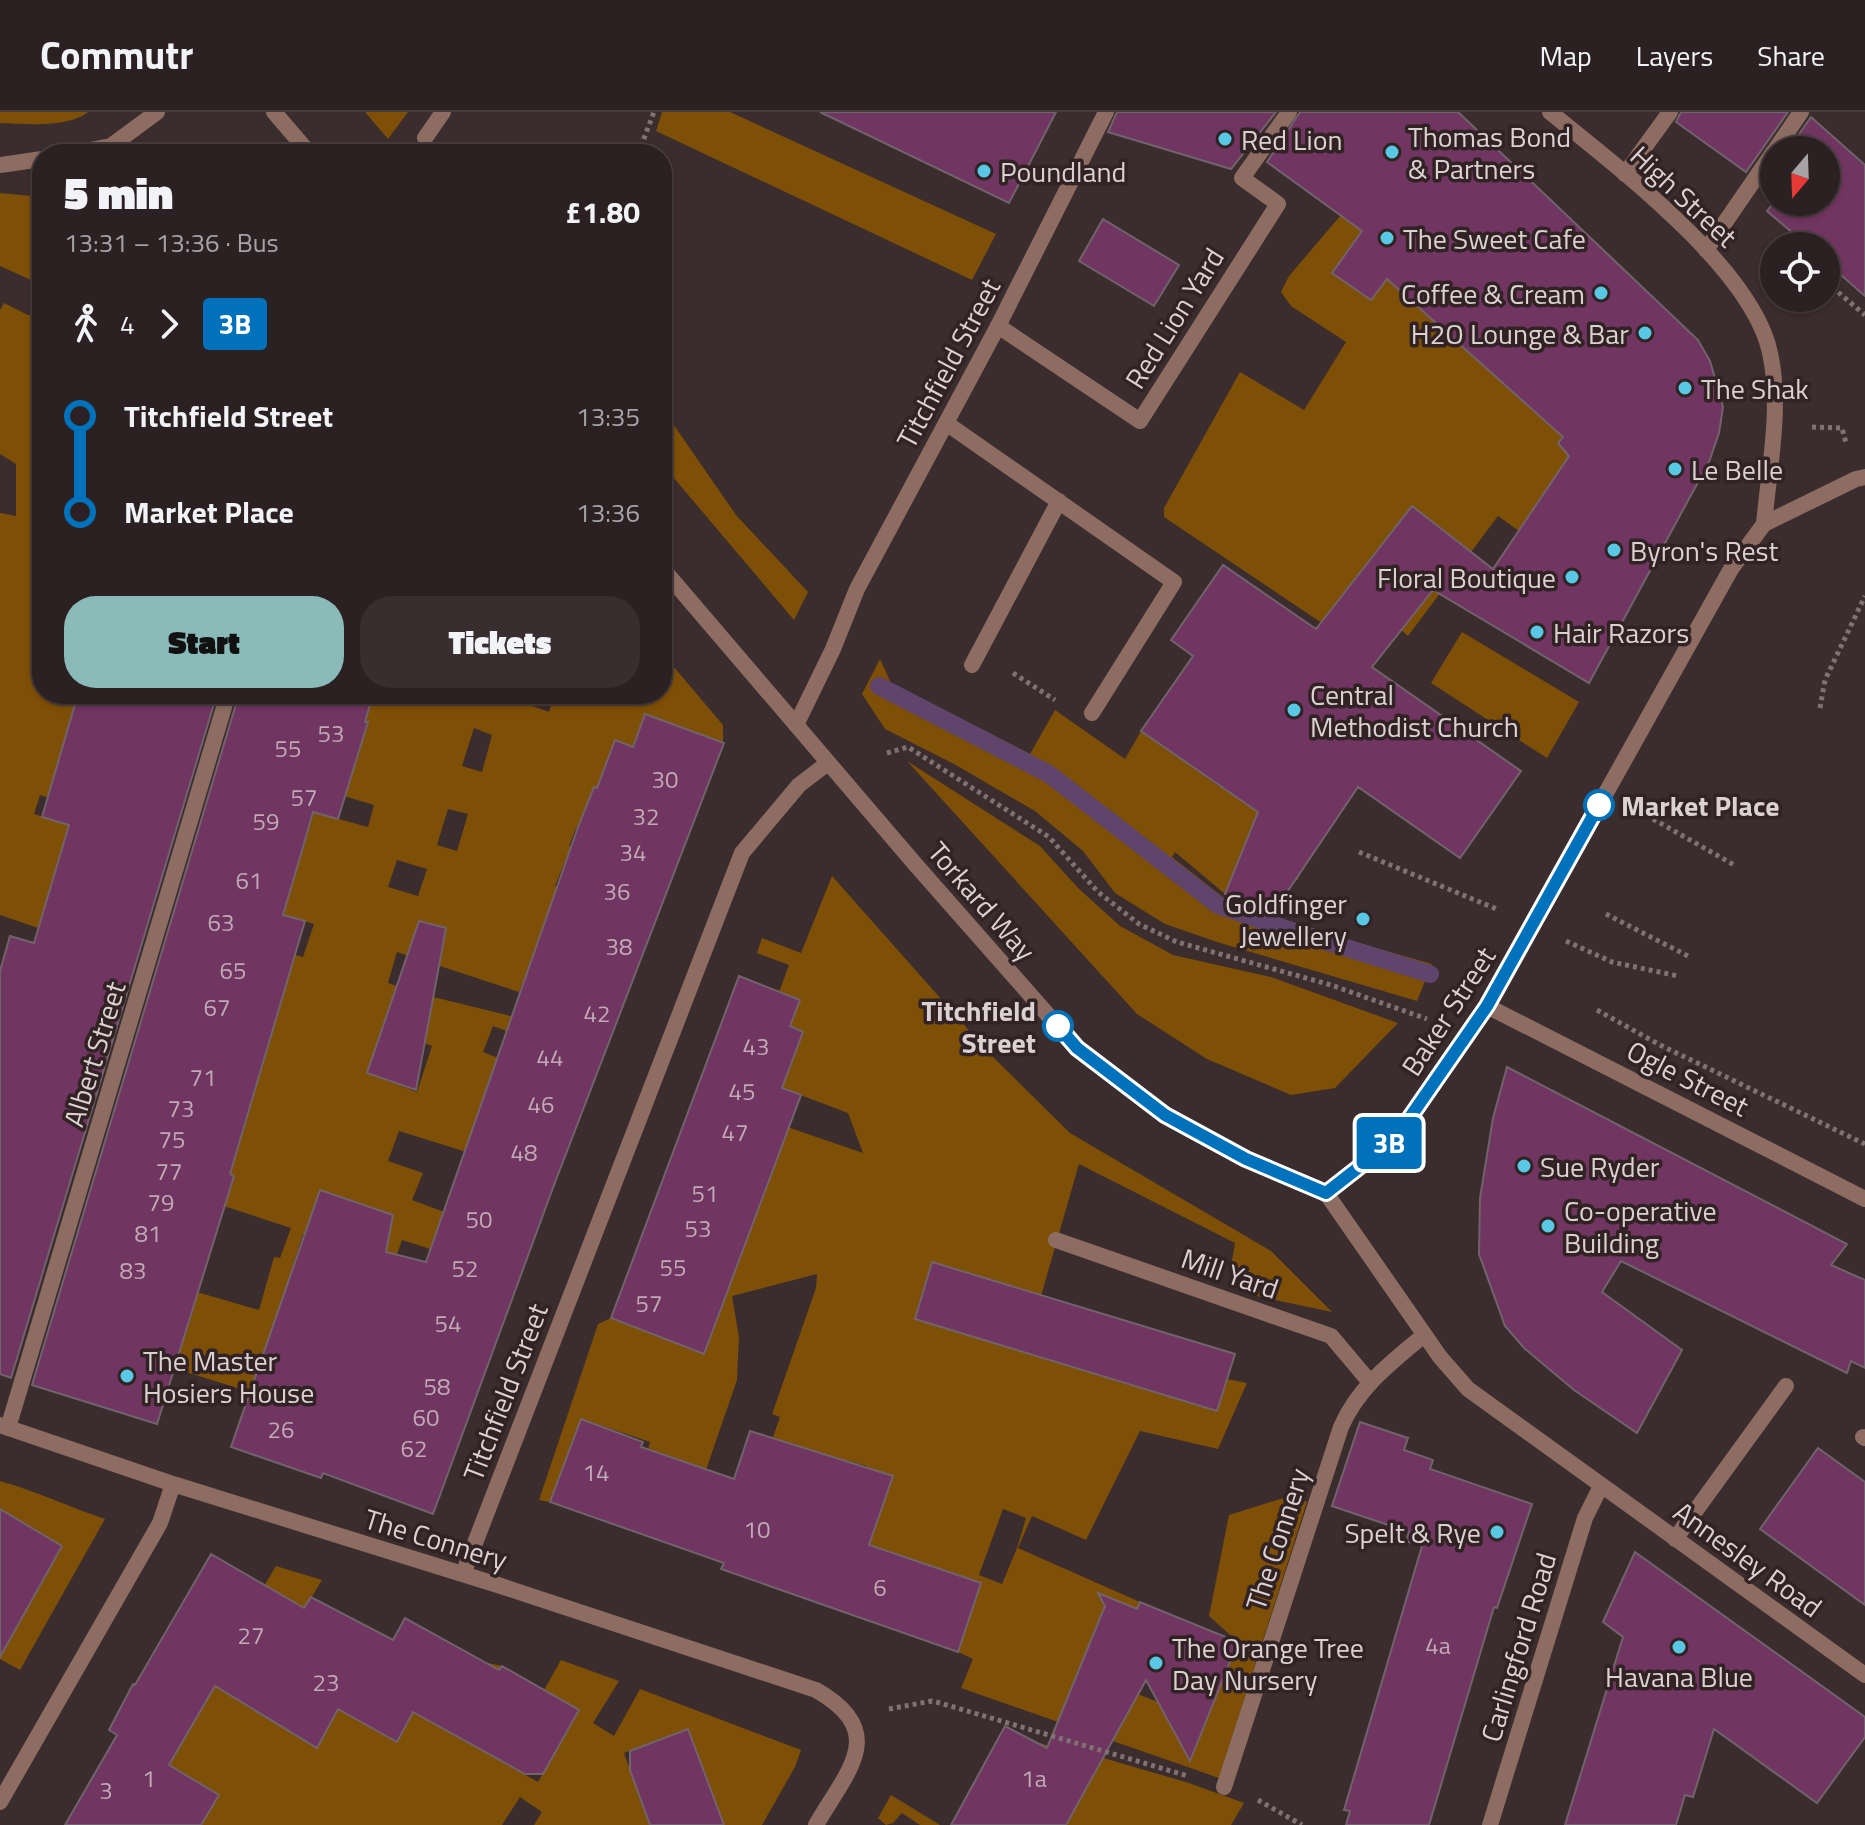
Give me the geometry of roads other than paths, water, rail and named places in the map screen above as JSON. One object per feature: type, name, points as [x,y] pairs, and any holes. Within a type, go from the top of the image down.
[{"type":"street","points":[[114,144],[157,112]]},
{"type":"street","points":[[274,112],[301,144]]},
{"type":"street","points":[[425,138],[443,112]]},
{"type":"street","name":"Titchfield Street","points":[[796,725],[833,649],[857,589],[998,326],[1106,112]]},
{"type":"street","name":"Red Lion Yard","points":[[998,326],[1140,421],[1278,204],[1242,178],[1289,112]]},
{"type":"street","name":"High Street","points":[[1550,112],[1625,174],[1706,250],[1726,271],[1761,325],[1770,352],[1774,403],[1764,524]]},
{"type":"street","points":[[1625,174],[1670,112]]},
{"type":"street","points":[[1784,136],[1801,112]]},
{"type":"street","points":[[0,165],[32,160]]},
{"type":"street","points":[[1706,250],[1760,171]]},
{"type":"street","points":[[946,423],[1174,582],[1092,713]]},
{"type":"street","points":[[1764,524],[1865,477]]},
{"type":"street","points":[[976,658],[1059,501]]},
{"type":"street","name":"Baker Street","points":[[1326,1193],[1395,1139],[1487,1006],[1731,569],[1764,524]]},
{"type":"street","name":"Torkard Way","points":[[672,580],[1077,1048],[1165,1115],[1246,1159],[1326,1193]]},
{"type":"street","name":"Albert Street","points":[[4,1426],[225,704]]},
{"type":"street","name":"Titchfield Street","points":[[463,1574],[742,853],[799,785],[828,763]]},
{"type":"street","name":"Ogle Street","points":[[1487,1006],[1865,1199]]},
{"type":"street","points":[[1326,1193],[1424,1335],[1468,1389],[1601,1486]]},
{"type":"street","name":"Mill Yard","points":[[1056,1240],[1331,1336],[1369,1381]]},
{"type":"street","name":"The Connery","points":[[1224,1787],[1341,1427],[1351,1405],[1369,1381],[1424,1335]]},
{"type":"street","points":[[1675,1539],[1786,1386]]},
{"type":"street","name":"The Connery","points":[[4,1426],[173,1484],[463,1574],[816,1690],[835,1701],[847,1717],[857,1734],[858,1752],[816,1825]]},
{"type":"street","points":[[0,1802],[160,1523],[173,1484]]},
{"type":"street","name":"Annesley Road","points":[[1601,1486],[1865,1675]]},
{"type":"street","name":"Carlingford Road","points":[[1490,1825],[1585,1518],[1601,1486]]},
{"type":"waterway","points":[[879,686],[1049,774],[1218,905],[1430,974]]},
{"type":"place","name":"Red Lion","points":[[1225,139]]},
{"type":"place","name":"Thomas Bond & Partners","points":[[1392,152]]},
{"type":"place","name":"Poundland","points":[[984,171]]},
{"type":"place","name":"The Sweet Cafe","points":[[1387,238]]},
{"type":"place","name":"Coffee & Cream","points":[[1601,293]]},
{"type":"place","name":"H2O Lounge & Bar","points":[[1645,333]]},
{"type":"place","name":"The Shak","points":[[1685,388]]},
{"type":"place","name":"Le Belle","points":[[1675,469]]},
{"type":"place","name":"Byron's Rest","points":[[1614,550]]},
{"type":"place","name":"Floral Boutique","points":[[1572,577]]},
{"type":"place","name":"Hair Razors","points":[[1537,632]]},
{"type":"place","name":"Central Methodist Church","points":[[1294,710]]},
{"type":"place","name":"Market Place","points":[[1599,805]]},
{"type":"place","name":"Goldfinger Jewellery","points":[[1363,919]]},
{"type":"place","name":"Titchfield Street","points":[[1058,1026]]},
{"type":"place","name":"Sue Ryder","points":[[1524,1166]]},
{"type":"place","name":"Co-operative Building","points":[[1548,1226]]},
{"type":"place","name":"The Master Hosiers House","points":[[127,1376]]},
{"type":"place","name":"Spelt & Rye","points":[[1497,1532]]},
{"type":"place","name":"Havana Blue","points":[[1679,1647]]},
{"type":"place","name":"The Orange Tree Day Nursery","points":[[1156,1663]]}]
